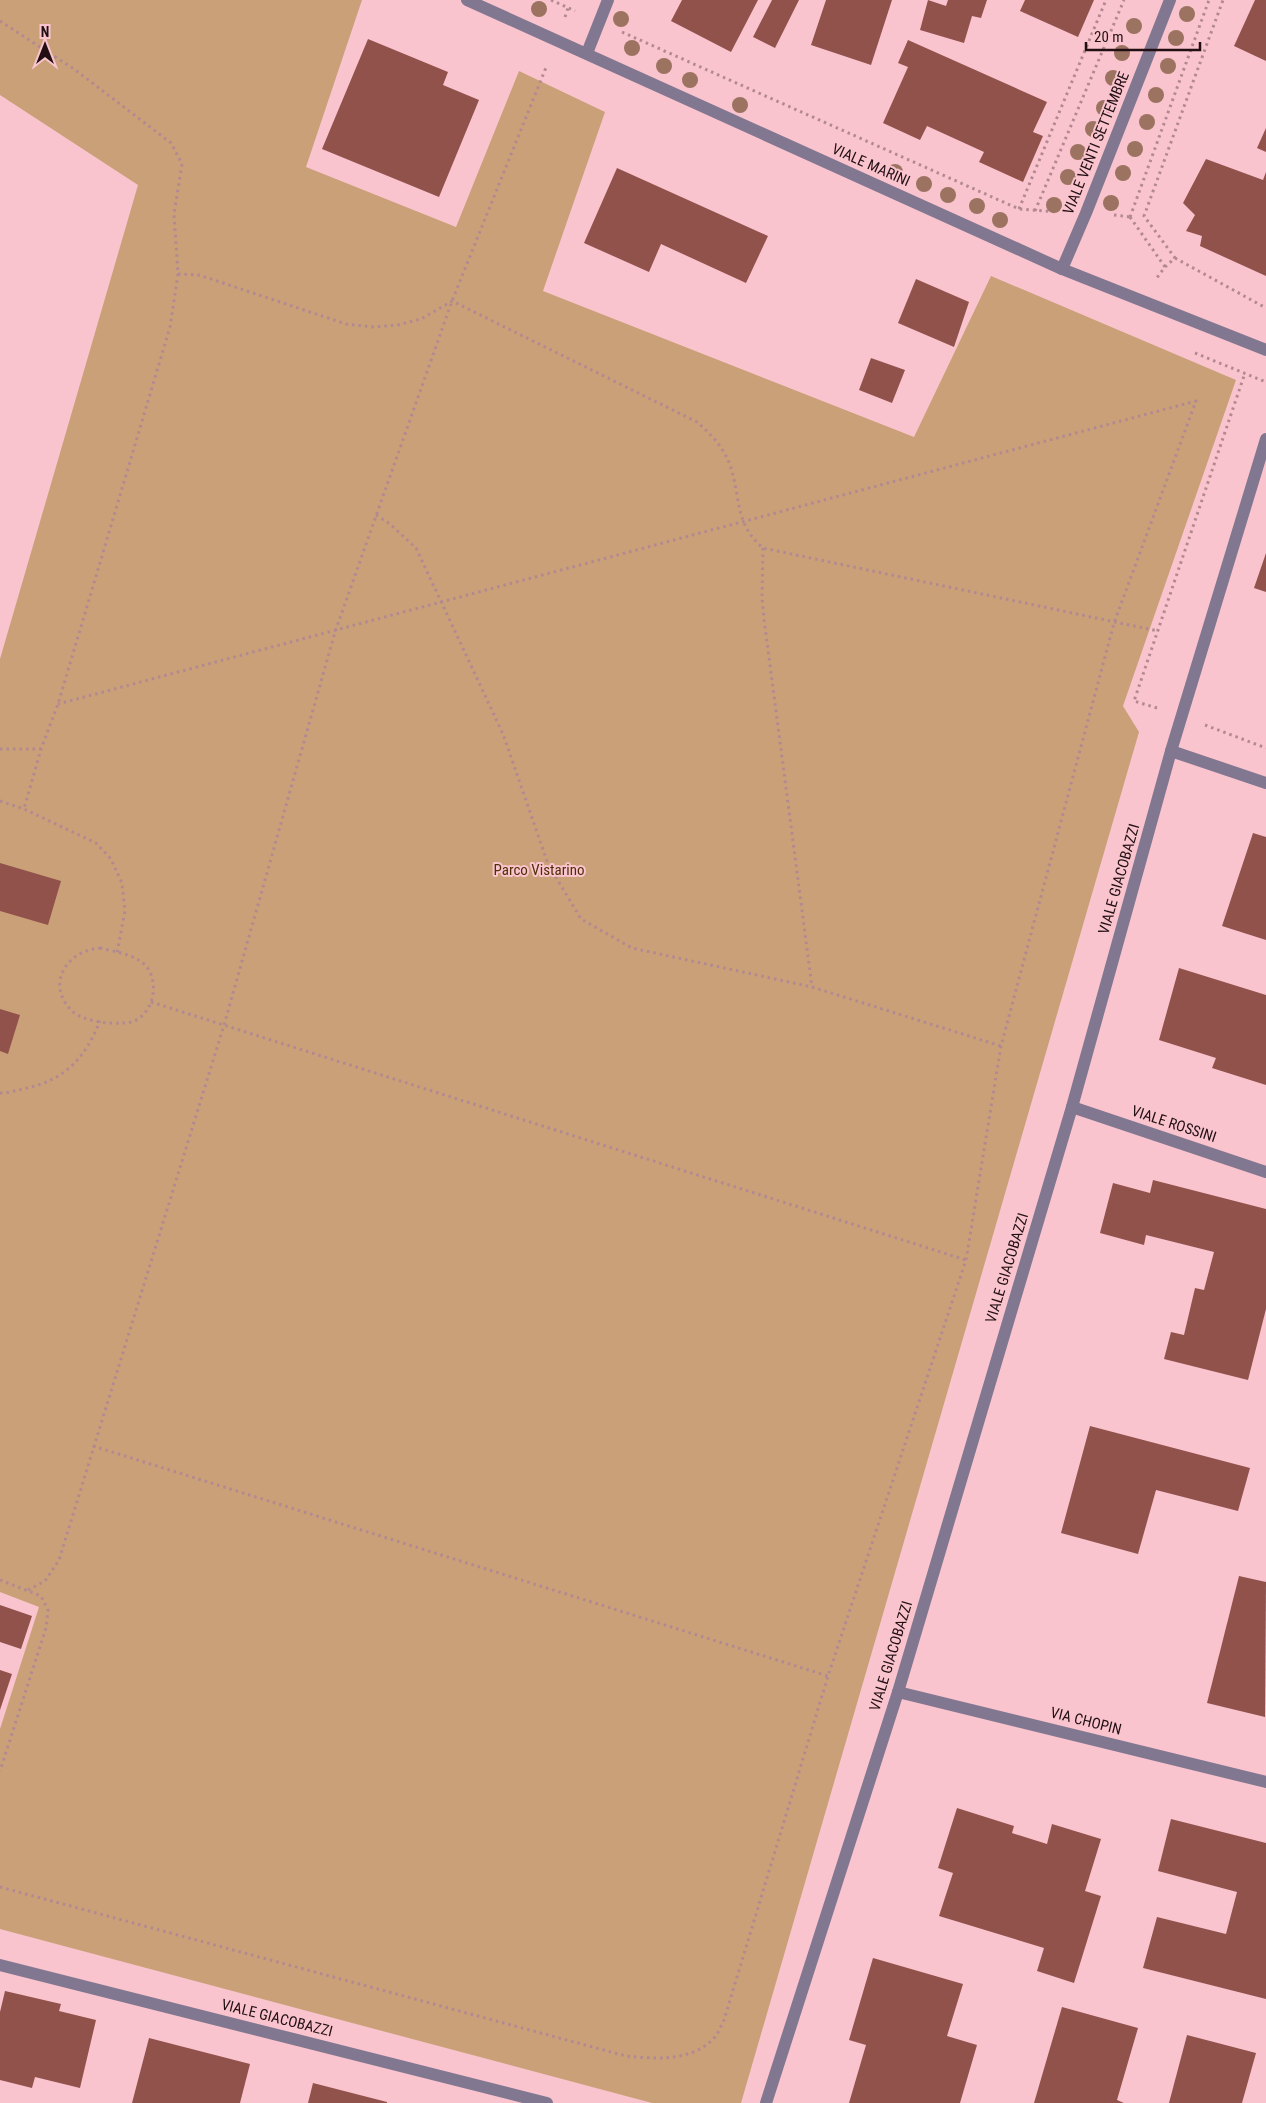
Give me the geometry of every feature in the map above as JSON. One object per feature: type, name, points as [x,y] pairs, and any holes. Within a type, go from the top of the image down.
[{"type":"street","name":"VIALE MARINI","points":[[467,0],[1062,269],[1266,350]]},
{"type":"street","points":[[587,53],[608,0]]},
{"type":"street","name":"VIALE VENTI SETTEMBRE","points":[[1062,269],[1086,214],[1170,0]]},
{"type":"street","name":"VIALE GIACOBAZZI","points":[[766,2103],[898,1692],[1072,1107],[1171,751],[1266,439]]},
{"type":"street","points":[[1171,751],[1266,783]]},
{"type":"street","name":"VIALE ROSSINI","points":[[1072,1107],[1266,1172]]},
{"type":"street","name":"VIA CHOPIN","points":[[898,1692],[1266,1782]]},
{"type":"street","name":"VIALE GIACOBAZZI","points":[[0,1965],[547,2103]]},
{"type":"path","points":[[551,0],[1020,209],[1086,214]]},
{"type":"path","points":[[1020,209],[1106,0]]},
{"type":"path","points":[[1035,211],[1124,0]]},
{"type":"path","points":[[1130,217],[1209,0]]},
{"type":"path","points":[[1223,0],[1144,216],[1175,258],[1266,308]]},
{"type":"path","points":[[28,1590],[44,1581],[58,1560],[224,1025],[335,632],[452,301],[568,8]]},
{"type":"path","points":[[0,21],[74,69],[171,143],[182,164],[174,214],[178,274],[170,327],[58,704],[41,749],[24,809]]},
{"type":"path","points":[[1166,267],[1175,258]]},
{"type":"path","points":[[178,274],[199,275],[346,324],[373,327],[421,319],[452,301]]},
{"type":"path","points":[[452,301],[697,422],[712,435],[724,453],[731,468],[742,522],[750,537],[763,548],[1158,631]]},
{"type":"path","points":[[0,1887],[626,2056],[656,2059],[677,2058],[715,2037],[724,2020],[828,1676],[966,1260],[1001,1046],[1114,623],[1196,400],[440,602],[335,632],[58,704]]},
{"type":"path","points":[[376,515],[390,524],[416,548],[503,734],[548,864],[582,919],[632,948],[812,987],[1001,1046]]},
{"type":"path","points":[[763,548],[762,598],[764,619],[812,987]]},
{"type":"path","points":[[0,749],[41,749]]},
{"type":"path","points":[[0,801],[24,809],[96,843],[111,859],[122,883],[125,911],[117,953]]},
{"type":"path","points":[[100,948],[133,957],[146,966],[152,977],[153,990],[151,1002],[144,1014],[131,1023],[113,1024],[82,1017],[71,1010],[64,1000],[60,988],[61,976],[67,964],[76,955],[88,949],[100,948]]},
{"type":"path","points":[[151,1002],[966,1260]]},
{"type":"path","points":[[0,1093],[38,1086],[65,1074],[84,1053],[93,1039],[100,1021]]},
{"type":"path","points":[[93,1446],[828,1676]]},
{"type":"path","points":[[0,1580],[41,1596],[48,1610],[46,1628],[0,1772]]},
{"type":"green space","name":"Parco Vistarino","points":[[0,0],[362,0],[306,167],[456,227],[519,71],[605,112],[543,291],[914,437],[991,276],[1236,380],[1123,706],[1139,732],[741,2103],[652,2103],[0,1929],[0,1729],[39,1607],[0,1592],[0,659],[138,185],[0,95]]},
{"type":"building","points":[[682,0],[758,0],[731,52],[671,21]]},
{"type":"building","points":[[772,0],[799,0],[775,48],[753,37]]},
{"type":"building","points":[[826,0],[892,0],[871,65],[811,45]]},
{"type":"building","points":[[928,0],[946,6],[948,0],[987,0],[981,18],[972,16],[964,43],[920,30]]},
{"type":"building","points":[[1025,0],[1094,0],[1078,37],[1020,11]]},
{"type":"building","points":[[1255,0],[1266,0],[1266,61],[1234,46]]},
{"type":"building","points":[[368,39],[448,72],[443,85],[479,100],[439,197],[322,149]]},
{"type":"building","points":[[908,40],[1047,102],[1033,132],[1043,136],[1023,182],[979,162],[984,152],[927,126],[920,140],[883,123],[908,67],[898,63]]},
{"type":"building","points":[[1266,128],[1266,152],[1257,148]]},
{"type":"building","points":[[1206,159],[1263,180],[1266,172],[1266,276],[1200,246],[1202,236],[1186,231],[1195,215],[1183,203]]},
{"type":"building","points":[[617,168],[768,236],[746,283],[661,244],[649,272],[584,243]]},
{"type":"building","points":[[916,279],[969,302],[954,347],[898,323]]},
{"type":"building","points":[[871,358],[905,370],[892,403],[859,390]]},
{"type":"building","points":[[1266,553],[1266,592],[1254,588]]},
{"type":"building","points":[[1253,833],[1266,837],[1266,940],[1222,926]]},
{"type":"building","points":[[0,863],[61,881],[48,925],[0,911]]},
{"type":"building","points":[[1179,968],[1266,995],[1266,1085],[1212,1068],[1216,1058],[1159,1040]]},
{"type":"building","points":[[0,1009],[20,1015],[8,1054],[0,1051]]},
{"type":"building","points":[[1153,1180],[1266,1209],[1266,1309],[1248,1380],[1164,1359],[1171,1332],[1184,1335],[1195,1288],[1204,1290],[1214,1252],[1146,1235],[1144,1245],[1100,1233],[1113,1183],[1150,1193]]},
{"type":"building","points":[[1090,1426],[1250,1468],[1238,1511],[1156,1490],[1138,1554],[1061,1533]]},
{"type":"building","points":[[1239,1576],[1266,1582],[1265,1717],[1207,1703]]},
{"type":"building","points":[[0,1605],[32,1616],[21,1649],[0,1642]]},
{"type":"building","points":[[0,1670],[12,1674],[0,1710]]},
{"type":"building","points":[[957,1808],[1014,1826],[1012,1833],[1047,1844],[1052,1824],[1101,1839],[1085,1891],[1101,1896],[1074,1983],[1037,1971],[1044,1948],[939,1916],[953,1873],[938,1868]]},
{"type":"building","points":[[1171,1819],[1266,1843],[1266,1999],[1143,1968],[1157,1917],[1226,1934],[1237,1892],[1158,1871]]},
{"type":"building","points":[[873,1958],[963,1984],[947,2036],[977,2045],[960,2103],[849,2103],[866,2045],[849,2040]]},
{"type":"building","points":[[5,1991],[61,2004],[59,2011],[96,2020],[80,2088],[35,2077],[32,2088],[0,2080],[0,2012]]},
{"type":"building","points":[[1062,2007],[1138,2028],[1117,2100],[1124,2103],[1034,2103]]},
{"type":"building","points":[[1187,2035],[1256,2053],[1242,2103],[1169,2103]]},
{"type":"building","points":[[149,2038],[250,2064],[240,2103],[132,2103]]},
{"type":"building","points":[[313,2083],[387,2102],[387,2103],[308,2103]]}]
